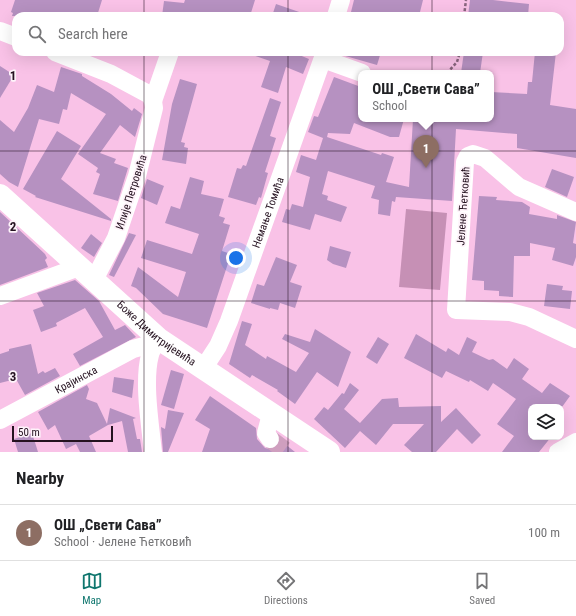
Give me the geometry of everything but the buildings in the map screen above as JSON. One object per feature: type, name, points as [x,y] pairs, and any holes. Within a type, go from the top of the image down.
[{"type":"main road","name":"Боже Димитријевића","points":[[0,196],[87,273],[156,343],[203,370],[271,414],[322,450]]},
{"type":"street","points":[[337,12],[341,0]]},
{"type":"street","points":[[0,31],[12,36]]},
{"type":"street","points":[[65,56],[111,74],[150,95],[153,101]]},
{"type":"street","name":"Илије Петровића","points":[[87,273],[116,238],[137,176],[151,123],[154,108],[153,101],[169,56]]},
{"type":"street","name":"Немање Томића","points":[[203,370],[218,346],[229,322],[324,56]]},
{"type":"street","points":[[326,56],[358,71]]},
{"type":"street","name":"Јелене Ћетковић","points":[[576,212],[520,187],[485,158],[473,154],[468,156],[465,162],[456,310],[510,312],[529,317],[576,339]]},
{"type":"street","points":[[0,296],[87,273]]},
{"type":"street","points":[[153,452],[149,409],[148,372],[150,353],[156,343]]},
{"type":"street","name":"Крајинска","points":[[0,420],[133,349],[156,343]]},
{"type":"street","points":[[270,439],[266,433],[271,414]]},
{"type":"street","points":[[558,452],[576,442]]},
{"type":"path","points":[[464,12],[466,0]]},
{"type":"path","points":[[450,70],[457,62],[459,56]]},
{"type":"shaded area","points":[[406,209],[447,213],[440,290],[399,287]]},
{"type":"tunnel","points":[[270,439],[287,452]]},
{"type":"place","name":"ОШ „Свети Сава”","points":[[426,168]]}]
